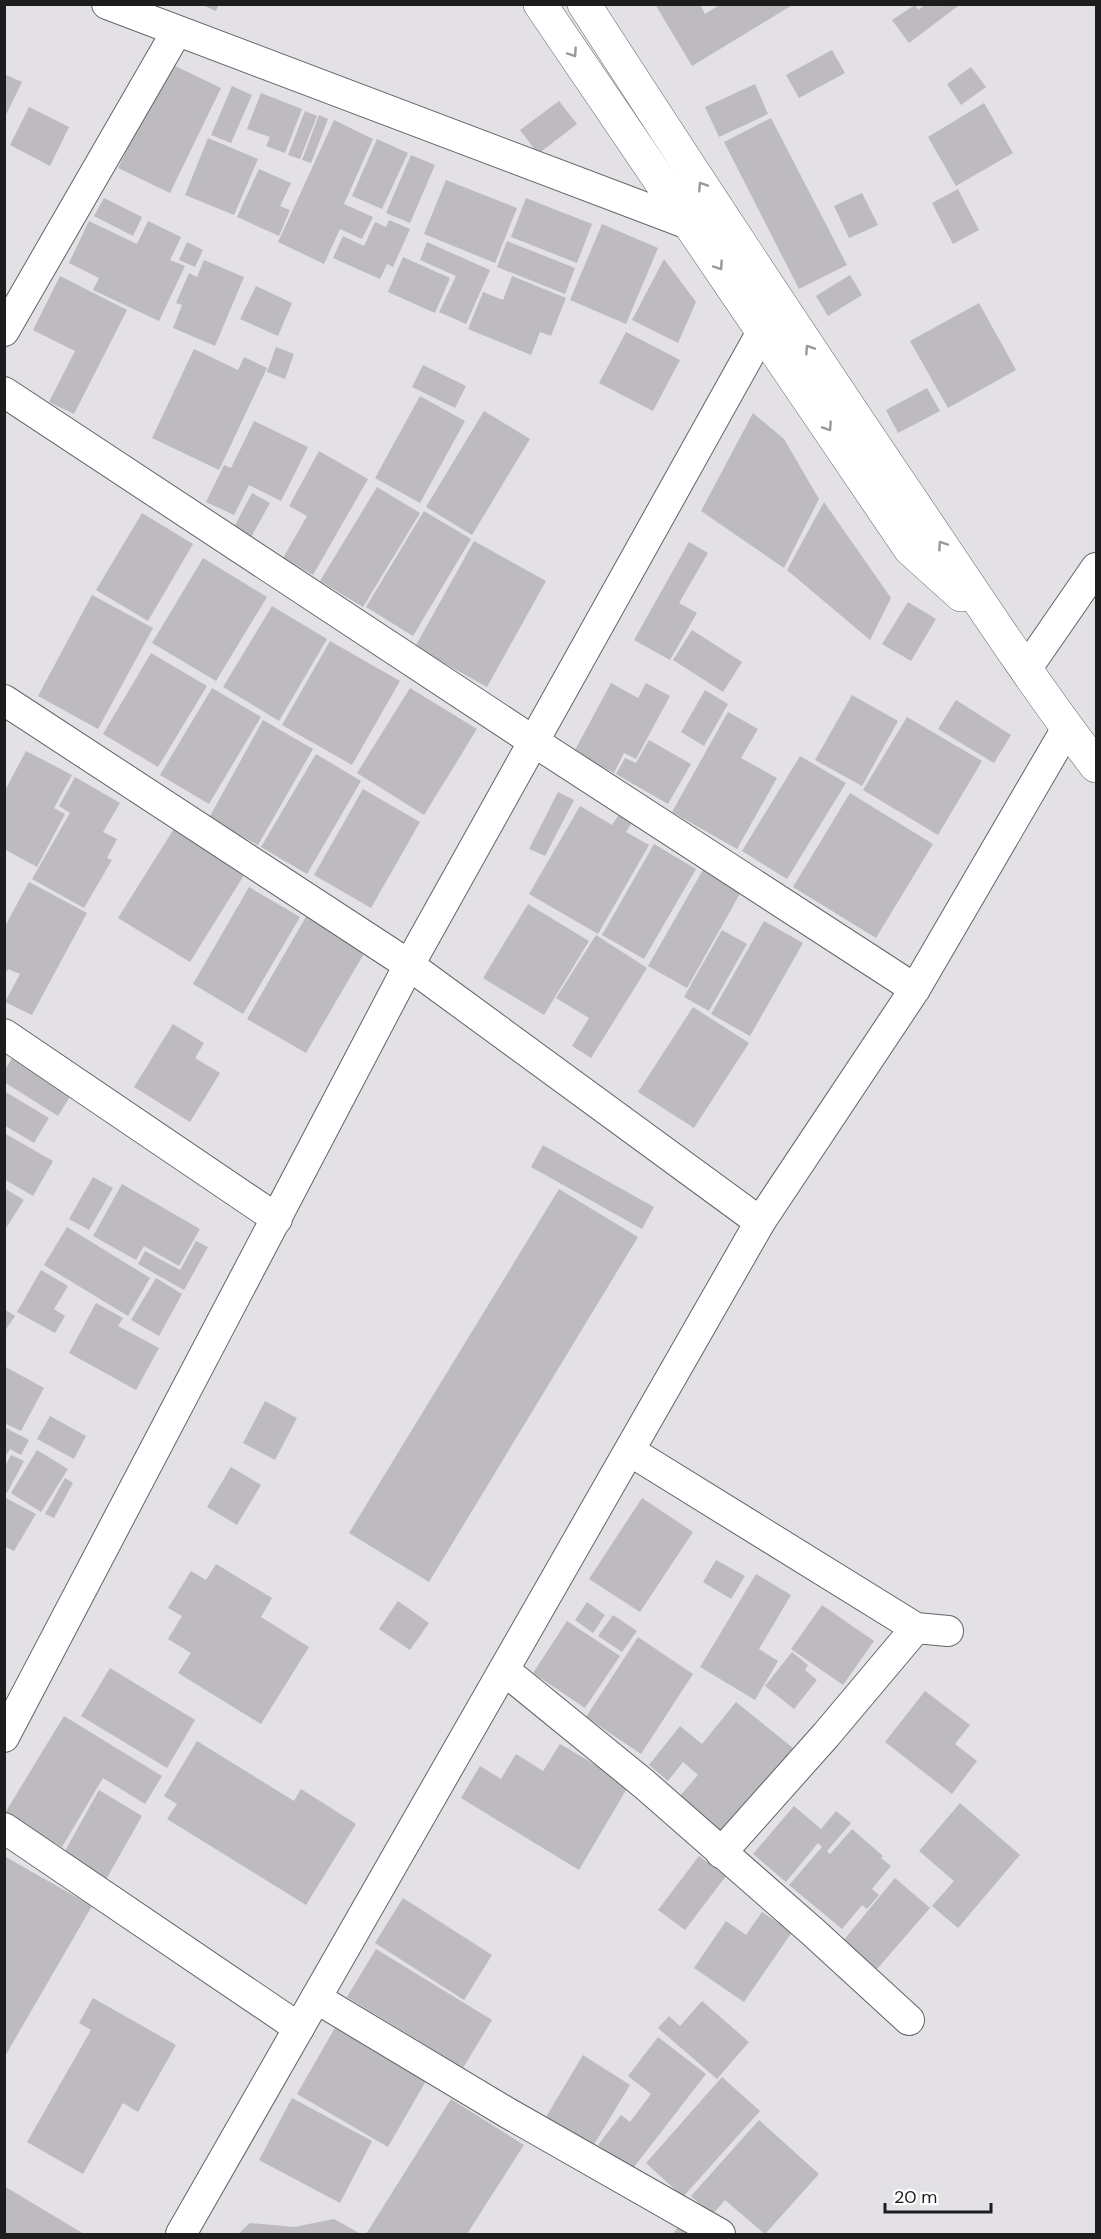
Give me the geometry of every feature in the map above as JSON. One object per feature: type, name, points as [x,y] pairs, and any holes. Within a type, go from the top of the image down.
[{"type":"main road","points":[[540,4],[691,225],[751,288],[763,330],[910,549],[999,628]]},
{"type":"main road","points":[[584,4],[751,288],[999,628],[1067,728],[1096,766]]},
{"type":"street","points":[[107,4],[691,225]]},
{"type":"street","points":[[4,331],[177,31]]},
{"type":"street","points":[[4,1737],[409,965],[763,330]]},
{"type":"street","points":[[4,392],[915,989]]},
{"type":"street","points":[[1027,668],[1096,568]]},
{"type":"street","points":[[4,700],[409,965],[760,1222]]},
{"type":"street","points":[[181,2235],[760,1222],[915,989],[1067,728]]},
{"type":"street","points":[[4,1034],[277,1219]]},
{"type":"street","points":[[630,1450],[916,1628],[948,1631]]},
{"type":"street","points":[[722,1852],[826,1735],[916,1628]]},
{"type":"street","points":[[504,1670],[644,1784],[909,2020]]},
{"type":"street","points":[[4,1828],[299,2028]]},
{"type":"street","points":[[316,1998],[506,2112],[720,2235]]},
{"type":"building","points":[[200,4],[219,4],[216,11]]},
{"type":"building","points":[[655,4],[700,4],[705,14],[721,4],[794,4],[692,66]]},
{"type":"building","points":[[926,4],[934,4],[936,7],[940,4],[958,6],[909,43],[892,20],[915,5],[918,10]]},
{"type":"building","points":[[832,50],[845,73],[799,98],[786,75]]},
{"type":"building","points":[[169,63],[221,88],[170,193],[118,168]]},
{"type":"building","points":[[971,67],[986,87],[961,105],[947,84]]},
{"type":"building","points":[[4,74],[22,82],[4,119]]},
{"type":"building","points":[[755,84],[768,114],[719,137],[705,107]]},
{"type":"building","points":[[232,86],[252,95],[231,143],[211,135]]},
{"type":"building","points":[[261,93],[302,109],[285,153],[266,146],[270,137],[247,129]]},
{"type":"building","points":[[559,101],[577,124],[538,154],[520,130]]},
{"type":"building","points":[[984,103],[1013,153],[956,186],[928,137]]},
{"type":"building","points":[[29,107],[69,127],[50,166],[10,145]]},
{"type":"building","points":[[305,111],[317,116],[300,159],[288,155]]},
{"type":"building","points":[[319,115],[328,119],[311,163],[302,160]]},
{"type":"building","points":[[771,118],[847,265],[799,289],[724,142]]},
{"type":"building","points":[[334,120],[373,139],[344,204],[373,217],[362,239],[340,229],[324,264],[278,242]]},
{"type":"building","points":[[208,138],[258,159],[234,215],[185,195]]},
{"type":"building","points":[[377,139],[408,153],[382,209],[352,196]]},
{"type":"building","points":[[411,155],[435,165],[410,223],[386,213]]},
{"type":"building","points":[[259,169],[291,183],[280,206],[290,210],[279,236],[237,217]]},
{"type":"building","points":[[446,180],[517,208],[495,263],[424,234]]},
{"type":"building","points":[[958,189],[979,230],[953,244],[932,203]]},
{"type":"building","points":[[862,193],[878,225],[849,238],[834,206]]},
{"type":"building","points":[[104,198],[142,217],[133,236],[94,216]]},
{"type":"building","points":[[526,198],[592,224],[577,263],[511,237]]},
{"type":"building","points":[[389,220],[410,229],[393,267],[387,264],[380,279],[333,258],[343,236],[364,246],[375,222],[386,227]]},
{"type":"building","points":[[89,221],[137,244],[148,221],[181,237],[170,260],[185,266],[159,321],[93,290],[99,278],[69,263]]},
{"type":"building","points":[[602,224],[658,248],[626,324],[570,300]]},
{"type":"building","points":[[507,241],[575,268],[565,294],[497,267]]},
{"type":"building","points":[[187,242],[203,250],[195,267],[179,260]]},
{"type":"building","points":[[427,242],[490,270],[466,324],[439,312],[456,276],[420,260]]},
{"type":"building","points":[[403,257],[450,278],[435,313],[388,292]]},
{"type":"building","points":[[664,259],[696,302],[678,343],[632,320]]},
{"type":"building","points":[[204,260],[244,277],[215,346],[173,328],[182,305],[176,303],[189,273],[197,277]]},
{"type":"building","points":[[850,275],[862,295],[828,316],[816,296]]},
{"type":"building","points":[[60,276],[127,310],[74,414],[49,402],[75,351],[33,330]]},
{"type":"building","points":[[512,276],[566,298],[551,336],[540,332],[531,355],[468,329],[483,292],[503,300]]},
{"type":"building","points":[[256,286],[292,303],[278,336],[240,319]]},
{"type":"building","points":[[979,303],[1016,370],[948,408],[910,341]]},
{"type":"building","points":[[626,332],[680,360],[653,411],[599,383]]},
{"type":"building","points":[[276,347],[294,354],[285,379],[267,372]]},
{"type":"building","points":[[194,349],[238,370],[244,357],[267,368],[219,470],[152,438]]},
{"type":"building","points":[[423,365],[466,386],[455,408],[412,387]]},
{"type":"building","points":[[927,388],[940,411],[898,433],[886,410]]},
{"type":"building","points":[[420,396],[465,421],[420,503],[375,478]]},
{"type":"building","points":[[484,411],[530,439],[472,535],[426,507]]},
{"type":"building","points":[[753,413],[784,439],[819,499],[784,568],[701,511]]},
{"type":"building","points":[[254,421],[308,447],[281,501],[249,485],[234,515],[206,502],[224,465],[231,468]]},
{"type":"building","points":[[319,451],[368,479],[313,575],[283,558],[307,516],[289,506]]},
{"type":"building","points":[[377,487],[420,513],[363,607],[320,581]]},
{"type":"building","points":[[252,493],[270,503],[250,539],[233,529]]},
{"type":"building","points":[[824,502],[891,598],[870,640],[787,570]]},
{"type":"building","points":[[424,511],[471,539],[413,636],[366,607]]},
{"type":"building","points":[[142,513],[193,544],[148,621],[96,590]]},
{"type":"building","points":[[474,541],[546,581],[487,687],[415,647]]},
{"type":"building","points":[[689,542],[708,553],[679,603],[697,613],[670,660],[634,640]]},
{"type":"building","points":[[203,558],[267,597],[216,681],[152,643]]},
{"type":"building","points":[[92,595],[153,628],[98,729],[38,696]]},
{"type":"building","points":[[908,602],[936,619],[911,661],[882,644]]},
{"type":"building","points":[[272,606],[327,639],[279,721],[223,687]]},
{"type":"building","points":[[692,630],[742,662],[723,692],[673,660]]},
{"type":"building","points":[[330,641],[400,681],[352,765],[282,725]]},
{"type":"building","points":[[151,653],[207,686],[158,767],[103,734]]},
{"type":"building","points":[[611,683],[638,698],[646,683],[670,696],[636,759],[624,753],[614,773],[574,752]]},
{"type":"building","points":[[212,688],[261,717],[209,804],[160,775]]},
{"type":"building","points":[[410,688],[477,729],[424,815],[357,773]]},
{"type":"building","points":[[705,690],[728,704],[704,746],[681,732]]},
{"type":"building","points":[[852,695],[898,721],[862,786],[815,760]]},
{"type":"building","points":[[956,700],[1011,735],[994,763],[938,729]]},
{"type":"building","points":[[728,712],[758,729],[741,758],[777,778],[737,849],[672,812]]},
{"type":"building","points":[[907,717],[982,761],[938,835],[863,790]]},
{"type":"building","points":[[263,720],[313,749],[258,845],[209,818]]},
{"type":"building","points":[[649,740],[691,764],[668,804],[616,774],[625,758],[636,763]]},
{"type":"building","points":[[26,751],[72,775],[54,808],[65,814],[37,867],[4,849],[4,792]]},
{"type":"building","points":[[316,754],[361,781],[307,874],[261,847]]},
{"type":"building","points":[[800,756],[846,783],[787,879],[742,851]]},
{"type":"building","points":[[75,777],[120,803],[103,832],[117,839],[107,858],[112,860],[84,908],[32,879],[70,813],[59,806]]},
{"type":"building","points":[[363,789],[420,822],[371,908],[314,875]]},
{"type":"building","points":[[558,792],[574,800],[545,856],[529,849]]},
{"type":"building","points":[[850,793],[933,844],[876,938],[793,887]]},
{"type":"building","points":[[580,806],[612,825],[619,814],[633,821],[626,832],[649,845],[598,934],[529,894]]},
{"type":"building","points":[[175,827],[246,872],[190,962],[118,918]]},
{"type":"building","points":[[654,844],[696,869],[644,959],[602,935]]},
{"type":"building","points":[[704,868],[742,890],[687,988],[648,966]]},
{"type":"building","points":[[29,882],[87,913],[32,1015],[5,1002],[20,974],[8,969],[4,976],[4,928]]},
{"type":"building","points":[[249,887],[300,917],[243,1014],[193,984]]},
{"type":"building","points":[[528,904],[589,941],[544,1015],[483,978]]},
{"type":"building","points":[[307,915],[366,950],[306,1053],[247,1019]]},
{"type":"building","points":[[764,921],[803,943],[750,1036],[711,1014]]},
{"type":"building","points":[[722,930],[747,944],[709,1011],[684,997]]},
{"type":"building","points":[[596,935],[647,968],[591,1058],[572,1046],[589,1018],[556,998]]},
{"type":"building","points":[[693,1007],[749,1043],[694,1128],[638,1092]]},
{"type":"building","points":[[173,1024],[204,1043],[195,1058],[220,1073],[190,1122],[134,1087]]},
{"type":"building","points":[[14,1055],[73,1092],[58,1116],[4,1082],[4,1071]]},
{"type":"building","points":[[4,1091],[49,1118],[34,1143],[4,1125]]},
{"type":"building","points":[[4,1133],[53,1161],[33,1196],[4,1179]]},
{"type":"building","points":[[543,1145],[654,1207],[642,1229],[531,1167]]},
{"type":"building","points":[[93,1177],[113,1188],[89,1230],[69,1219]]},
{"type":"building","points":[[122,1184],[200,1229],[179,1266],[144,1246],[136,1260],[93,1236]]},
{"type":"building","points":[[4,1188],[24,1200],[4,1231]]},
{"type":"building","points":[[559,1189],[638,1237],[429,1582],[349,1533]]},
{"type":"building","points":[[67,1227],[150,1278],[128,1316],[44,1265]]},
{"type":"building","points":[[196,1241],[208,1247],[184,1290],[138,1264],[145,1251],[180,1270]]},
{"type":"building","points":[[41,1270],[68,1286],[54,1309],[65,1316],[55,1333],[17,1312]]},
{"type":"building","points":[[156,1278],[182,1294],[159,1336],[131,1320]]},
{"type":"building","points":[[96,1303],[123,1318],[118,1326],[159,1348],[136,1390],[69,1353]]},
{"type":"building","points":[[4,1309],[15,1316],[4,1332]]},
{"type":"building","points":[[4,1366],[44,1388],[21,1431],[4,1423]]},
{"type":"building","points":[[265,1401],[297,1418],[275,1460],[243,1443]]},
{"type":"building","points":[[50,1416],[86,1436],[74,1459],[37,1439]]},
{"type":"building","points":[[4,1427],[29,1440],[21,1455],[10,1449],[4,1459]]},
{"type":"building","points":[[37,1450],[68,1469],[41,1512],[11,1493]]},
{"type":"building","points":[[11,1455],[24,1461],[7,1493],[4,1492],[4,1468]]},
{"type":"building","points":[[231,1467],[261,1485],[237,1525],[207,1507]]},
{"type":"building","points":[[65,1478],[73,1483],[54,1518],[45,1514]]},
{"type":"building","points":[[4,1497],[36,1514],[14,1551],[4,1546]]},
{"type":"building","points":[[642,1498],[693,1532],[640,1612],[589,1579]]},
{"type":"building","points":[[716,1560],[745,1576],[731,1599],[703,1582]]},
{"type":"building","points":[[216,1564],[272,1598],[261,1617],[309,1647],[261,1724],[178,1673],[191,1653],[168,1639],[182,1616],[168,1608],[191,1571],[206,1580]]},
{"type":"building","points":[[756,1574],[791,1595],[759,1649],[778,1661],[755,1700],[700,1667]]},
{"type":"building","points":[[398,1601],[429,1623],[410,1650],[379,1629]]},
{"type":"building","points":[[587,1602],[605,1615],[593,1633],[575,1620]]},
{"type":"building","points":[[822,1605],[874,1641],[843,1685],[791,1649]]},
{"type":"building","points":[[613,1615],[637,1631],[622,1652],[598,1636]]},
{"type":"building","points":[[567,1621],[620,1656],[585,1708],[533,1673]]},
{"type":"building","points":[[638,1637],[693,1674],[641,1754],[586,1717]]},
{"type":"building","points":[[792,1652],[808,1665],[805,1670],[817,1680],[794,1709],[765,1686]]},
{"type":"building","points":[[110,1668],[195,1720],[167,1768],[81,1716]]},
{"type":"building","points":[[925,1691],[970,1725],[955,1744],[977,1761],[952,1794],[885,1742]]},
{"type":"building","points":[[736,1702],[793,1748],[724,1834],[679,1797],[698,1775],[683,1762],[668,1781],[649,1765],[680,1726],[702,1744]]},
{"type":"building","points":[[64,1716],[162,1776],[145,1804],[103,1778],[62,1847],[5,1813]]},
{"type":"building","points":[[197,1741],[294,1801],[301,1789],[356,1824],[306,1905],[167,1819],[177,1804],[164,1796]]},
{"type":"building","points":[[560,1744],[629,1785],[579,1870],[461,1798],[480,1766],[501,1779],[516,1754],[543,1771]]},
{"type":"building","points":[[99,1790],[142,1816],[104,1883],[61,1858]]},
{"type":"building","points":[[960,1803],[1020,1855],[958,1928],[932,1906],[954,1881],[919,1851]]},
{"type":"building","points":[[794,1806],[821,1829],[836,1811],[851,1823],[827,1851],[830,1854],[852,1829],[891,1866],[872,1889],[879,1895],[867,1909],[862,1905],[842,1929],[789,1885],[822,1847],[818,1843],[786,1882],[753,1854]]},
{"type":"building","points":[[4,1856],[92,1906],[4,2058]]},
{"type":"building","points":[[699,1856],[726,1876],[685,1930],[658,1910]]},
{"type":"building","points":[[895,1878],[930,1908],[877,1969],[843,1941]]},
{"type":"building","points":[[403,1898],[492,1955],[464,2000],[375,1943]]},
{"type":"building","points":[[762,1912],[792,1932],[744,2002],[694,1968],[726,1921],[746,1935]]},
{"type":"building","points":[[376,1949],[492,2020],[463,2068],[347,1997]]},
{"type":"building","points":[[93,1998],[176,2045],[138,2112],[123,2103],[83,2174],[27,2142],[91,2030],[79,2023]]},
{"type":"building","points":[[702,2001],[749,2042],[717,2079],[658,2028],[669,2016],[680,2026]]},
{"type":"building","points":[[336,2026],[427,2079],[388,2147],[297,2094]]},
{"type":"building","points":[[658,2037],[706,2074],[631,2171],[598,2145],[621,2115],[630,2122],[651,2094],[628,2076]]},
{"type":"building","points":[[583,2055],[630,2085],[593,2146],[546,2117]]},
{"type":"building","points":[[722,2077],[760,2111],[683,2197],[646,2163]]},
{"type":"building","points":[[292,2098],[372,2141],[340,2203],[259,2160]]},
{"type":"building","points":[[451,2099],[524,2145],[467,2234],[366,2234]]},
{"type":"building","points":[[759,2120],[819,2174],[765,2234],[725,2200],[712,2215],[691,2196]]},
{"type":"building","points":[[4,2186],[84,2234],[4,2234]]},
{"type":"building","points":[[334,2219],[361,2234],[238,2234],[250,2223],[294,2227]]},
{"type":"building","points":[[678,2227],[690,2234],[673,2234]]}]
